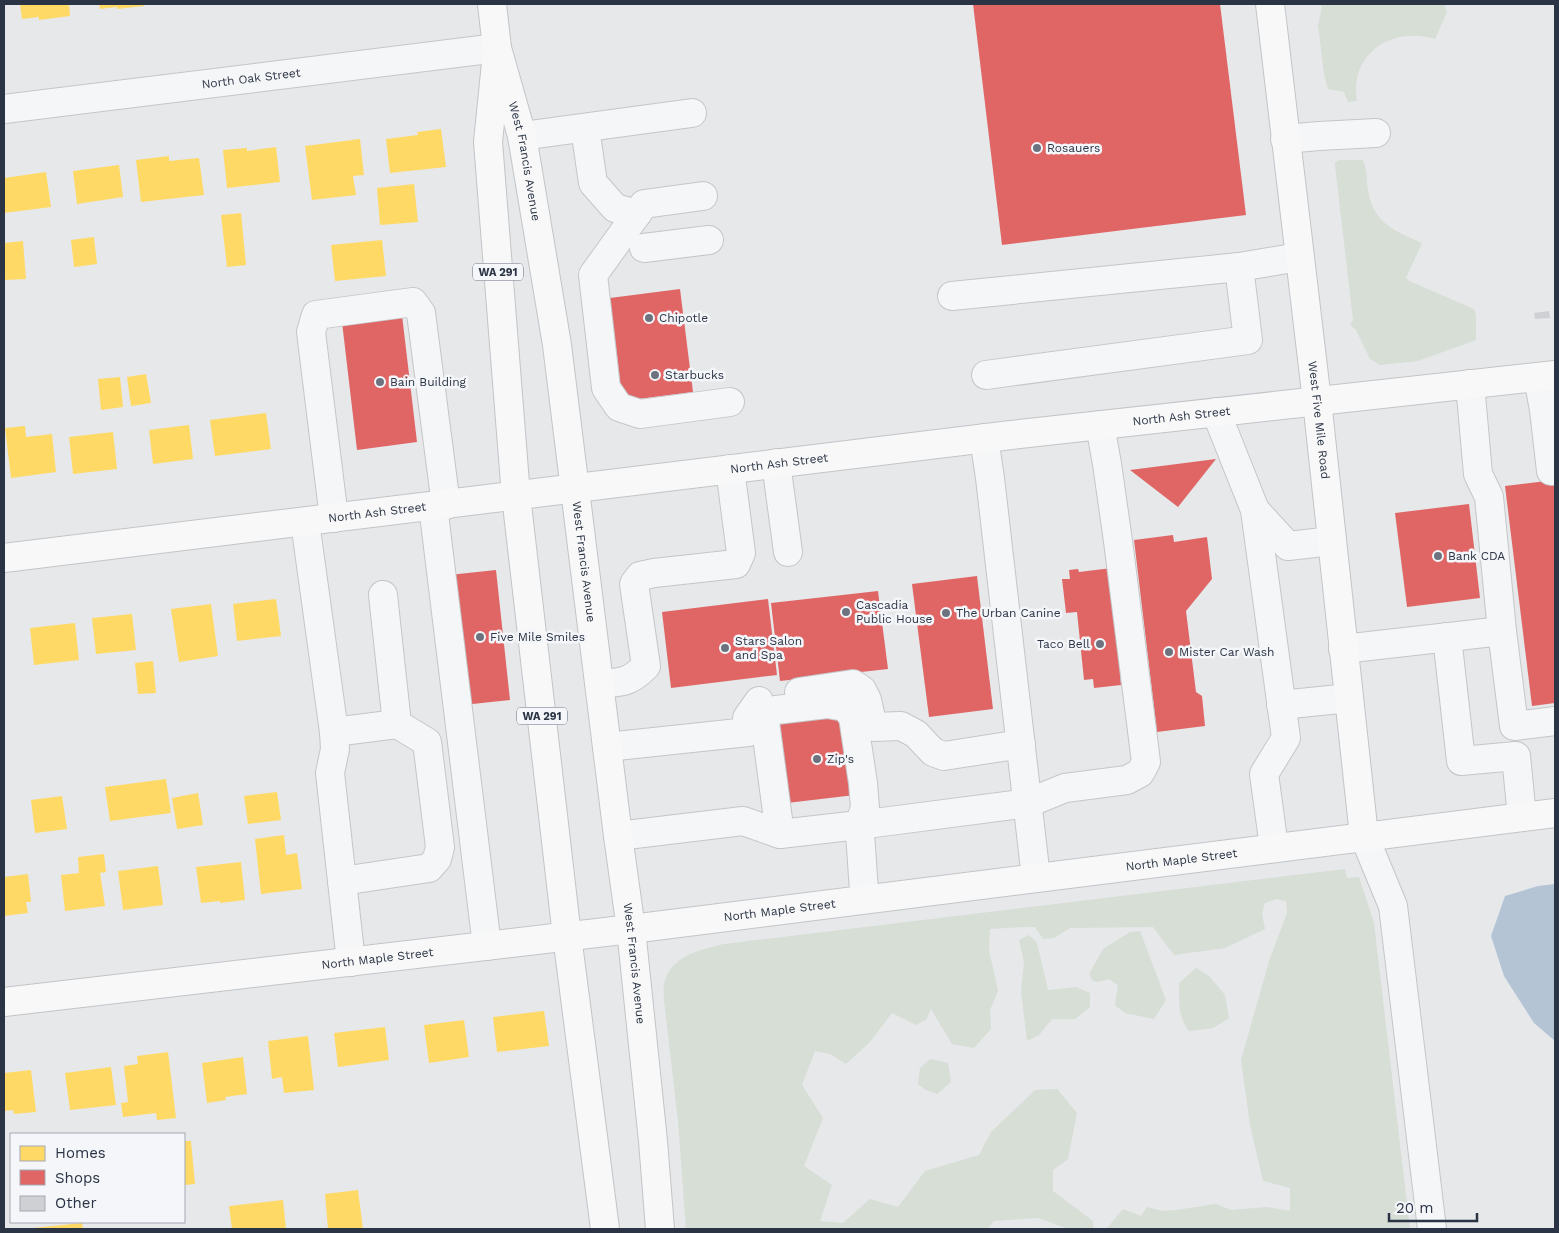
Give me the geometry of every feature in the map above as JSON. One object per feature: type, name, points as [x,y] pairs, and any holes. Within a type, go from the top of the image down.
[{"type":"main road","name":"West Francis Avenue","points":[[492,4],[497,48],[522,136],[558,345],[631,929],[660,1229]]},
{"type":"main road","name":"West Five Mile Road","points":[[1270,4],[1317,401],[1364,836]]},
{"type":"main road","name":"West Francis Avenue","points":[[497,48],[488,142],[516,496],[567,936],[605,1229]]},
{"type":"main road","name":"North Ash Street","points":[[4,558],[984,438],[1547,376]]},
{"type":"main road","name":"North Maple Street","points":[[4,1002],[631,929],[1555,813]]},
{"type":"street","name":"North Oak Street","points":[[4,109],[497,48]]},
{"type":"street","points":[[522,136],[692,113]]},
{"type":"street","points":[[585,128],[593,183],[614,208],[637,214]]},
{"type":"street","points":[[1286,139],[1376,133]]},
{"type":"street","points":[[703,196],[644,204],[593,275],[606,388],[619,407],[640,414],[730,402]]},
{"type":"street","points":[[644,248],[709,240]]},
{"type":"street","points":[[952,296],[1240,267],[1300,257]]},
{"type":"street","points":[[986,375],[1248,340],[1240,267]]},
{"type":"street","points":[[334,518],[311,332],[316,315],[413,302],[421,313],[487,946]]},
{"type":"street","points":[[1547,376],[1544,410],[1551,471]]},
{"type":"street","points":[[1470,384],[1478,474],[1489,496],[1522,817]]},
{"type":"street","points":[[1216,412],[1255,510],[1286,738],[1264,774],[1274,847]]},
{"type":"street","points":[[618,836],[743,821],[780,834],[859,825],[1028,803],[1065,788],[1127,780],[1140,773],[1146,762],[1118,541],[1100,425]]},
{"type":"street","points":[[984,438],[1036,878]]},
{"type":"street","points":[[776,463],[788,552]]},
{"type":"street","points":[[600,684],[621,682],[635,677],[646,666],[634,584],[640,576],[736,564],[741,553],[730,469]]},
{"type":"street","points":[[1255,510],[1288,546],[1332,541]]},
{"type":"street","points":[[305,522],[334,732],[335,749],[330,773],[351,962]]},
{"type":"street","points":[[383,596],[397,724]]},
{"type":"street","points":[[1343,649],[1502,631]]},
{"type":"street","points":[[1448,637],[1461,761],[1516,756]]},
{"type":"street","points":[[607,747],[748,732],[747,718],[763,697],[853,684],[862,690],[867,700],[873,727],[901,726],[916,734],[933,752],[944,756],[1021,744]]},
{"type":"street","points":[[1281,705],[1349,698]]},
{"type":"street","points":[[780,834],[765,722],[768,715],[776,710],[827,704],[845,708],[853,717],[863,784],[865,808],[859,825],[863,854],[862,872],[865,899]]},
{"type":"street","points":[[1514,726],[1555,721]]},
{"type":"street","points":[[334,732],[397,724],[426,742],[440,847],[437,859],[429,868],[342,880]]},
{"type":"street","points":[[1364,836],[1393,906],[1432,1229]]},
{"type":"shaded area","points":[[1320,4],[1444,4],[1447,12],[1435,39],[1422,36],[1395,38],[1373,50],[1359,72],[1356,86],[1357,101],[1348,102],[1344,92],[1328,89],[1324,74],[1318,25],[1322,7]]},
{"type":"shaded area","points":[[1340,160],[1363,160],[1369,195],[1376,213],[1388,226],[1422,243],[1406,278],[1474,309],[1476,315],[1476,340],[1418,361],[1380,365],[1370,359],[1356,330],[1350,325],[1353,320],[1335,165],[1335,162]]},
{"type":"shaded area","points":[[1345,869],[1347,878],[1359,877],[1374,923],[1410,1229],[1107,1229],[1123,1209],[1141,1216],[1147,1207],[1162,1211],[1216,1204],[1231,1210],[1267,1207],[1290,1211],[1290,1188],[1263,1181],[1250,1125],[1241,1060],[1270,958],[1287,913],[1286,901],[1276,899],[1265,903],[1262,914],[1265,929],[1225,948],[1174,955],[1153,927],[1070,928],[1054,938],[1043,939],[1035,927],[990,929],[989,950],[998,991],[990,1010],[991,1029],[974,1048],[952,1044],[931,1009],[926,1020],[916,1025],[892,1013],[870,1042],[846,1064],[830,1054],[815,1051],[802,1085],[823,1118],[804,1166],[832,1185],[820,1221],[843,1223],[870,1199],[898,1207],[925,1171],[979,1155],[991,1132],[1035,1090],[1057,1089],[1077,1113],[1068,1159],[1053,1170],[1053,1191],[1093,1221],[1093,1229],[1068,1229],[1038,1218],[994,1221],[987,1229],[686,1229],[678,1121],[664,1000],[664,984],[673,966],[688,955],[724,944]]},
{"type":"shaded area","points":[[1140,931],[1166,1000],[1154,1019],[1125,1013],[1115,1005],[1118,985],[1109,979],[1098,982],[1093,981],[1089,974],[1103,949],[1130,932]]},
{"type":"shaded area","points":[[1029,935],[1037,943],[1048,990],[1076,987],[1090,993],[1090,1007],[1075,1019],[1052,1019],[1039,1035],[1027,1041],[1021,991],[1024,962],[1019,940]]},
{"type":"shaded area","points":[[1196,968],[1209,976],[1225,995],[1229,1018],[1213,1028],[1189,1031],[1181,1015],[1179,983]]},
{"type":"shaded area","points":[[930,1059],[948,1063],[951,1082],[937,1094],[926,1090],[918,1084],[920,1068]]},
{"type":"water","points":[[1555,884],[1555,1041],[1534,1023],[1504,976],[1491,936],[1505,896],[1538,886]]},
{"type":"building: Homes","points":[[20,4],[69,4],[70,16],[39,20],[39,17],[22,19]]},
{"type":"building: Homes","points":[[99,4],[144,4],[144,6],[100,9]]},
{"type":"building: Homes","points":[[441,129],[446,167],[390,173],[386,139],[418,135],[417,132]]},
{"type":"building: Homes","points":[[360,139],[364,175],[353,176],[356,195],[312,200],[305,146]]},
{"type":"building: Homes","points":[[276,147],[280,182],[227,188],[223,150],[247,148],[247,151]]},
{"type":"building: Homes","points":[[169,156],[169,161],[199,158],[204,195],[141,202],[136,160]]},
{"type":"building: Homes","points":[[119,165],[123,197],[77,204],[73,171]]},
{"type":"building: Homes","points":[[46,172],[51,207],[4,213],[4,178]]},
{"type":"building: Homes","points":[[414,184],[418,222],[380,225],[377,188]]},
{"type":"building: Homes","points":[[241,213],[246,265],[227,267],[221,215]]},
{"type":"building: Homes","points":[[94,237],[97,264],[74,267],[71,240]]},
{"type":"building: Homes","points":[[382,240],[386,276],[335,281],[331,245]]},
{"type":"building: Homes","points":[[23,241],[26,279],[4,280],[4,243]]},
{"type":"building: Homes","points":[[146,374],[151,403],[131,406],[127,377]]},
{"type":"building: Homes","points":[[120,377],[123,407],[101,410],[98,379]]},
{"type":"building: Homes","points":[[266,413],[271,449],[215,456],[210,420]]},
{"type":"building: Homes","points":[[189,425],[193,459],[153,464],[149,430]]},
{"type":"building: Homes","points":[[25,426],[26,437],[52,434],[56,472],[11,478],[5,428]]},
{"type":"building: Homes","points":[[113,432],[117,469],[73,474],[69,437]]},
{"type":"building: Homes","points":[[276,599],[281,636],[237,641],[233,604]]},
{"type":"building: Homes","points":[[211,604],[218,656],[179,662],[171,609]]},
{"type":"building: Homes","points":[[132,614],[136,650],[96,654],[92,618]]},
{"type":"building: Homes","points":[[75,623],[79,660],[34,665],[30,628]]},
{"type":"building: Homes","points":[[153,661],[156,693],[138,694],[135,663]]},
{"type":"building: Homes","points":[[166,779],[171,813],[110,821],[105,787]]},
{"type":"building: Homes","points":[[277,792],[281,820],[248,824],[244,796]]},
{"type":"building: Homes","points":[[198,793],[203,825],[177,829],[172,798]]},
{"type":"building: Homes","points":[[62,796],[67,829],[35,833],[31,800]]},
{"type":"building: Homes","points":[[284,835],[286,855],[297,853],[302,889],[261,894],[255,839]]},
{"type":"building: Homes","points":[[104,854],[106,872],[100,873],[105,906],[65,911],[61,875],[79,873],[78,857]]},
{"type":"building: Homes","points":[[241,862],[245,900],[201,903],[196,867]]},
{"type":"building: Homes","points":[[158,866],[163,905],[123,910],[118,871]]},
{"type":"building: Homes","points":[[28,874],[31,902],[26,902],[28,913],[4,916],[4,877]]},
{"type":"building: Homes","points":[[544,1011],[549,1046],[497,1052],[493,1017]]},
{"type":"building: Homes","points":[[464,1020],[469,1057],[429,1063],[424,1025]]},
{"type":"building: Homes","points":[[385,1027],[389,1060],[338,1067],[334,1033]]},
{"type":"building: Homes","points":[[308,1036],[314,1090],[284,1093],[282,1077],[272,1079],[268,1041]]},
{"type":"building: Homes","points":[[168,1052],[176,1118],[157,1120],[156,1113],[123,1117],[121,1103],[128,1102],[124,1066],[138,1064],[137,1056]]},
{"type":"building: Homes","points":[[243,1057],[247,1094],[225,1097],[226,1100],[207,1103],[202,1063]]},
{"type":"building: Homes","points":[[111,1067],[116,1105],[70,1110],[65,1073]]},
{"type":"building: Homes","points":[[31,1070],[36,1112],[14,1114],[13,1110],[4,1111],[4,1073]]},
{"type":"building: Homes","points":[[185,1141],[191,1141],[195,1184],[185,1185]]},
{"type":"building: Homes","points":[[358,1190],[363,1229],[328,1229],[325,1194]]},
{"type":"building: Homes","points":[[283,1200],[286,1229],[232,1229],[229,1206]]},
{"type":"building: Homes","points":[[82,1223],[83,1229],[33,1229],[33,1228]]},
{"type":"building: Shops","points":[[973,4],[1220,4],[1246,215],[1002,245]]},
{"type":"building: Shops","points":[[680,289],[693,392],[638,399],[627,397],[621,389],[610,298]]},
{"type":"building: Shops","name":"Bain Building","points":[[402,315],[417,442],[357,450],[342,322]]},
{"type":"building: Shops","points":[[1216,459],[1178,507],[1130,470]]},
{"type":"building: Shops","points":[[1555,480],[1555,703],[1532,706],[1505,486]]},
{"type":"building: Shops","name":"Bank CDA","points":[[1469,504],[1480,598],[1407,607],[1395,513]]},
{"type":"building: Shops","name":"Mister Car Wash","points":[[1173,535],[1174,542],[1207,537],[1212,579],[1186,611],[1196,692],[1202,696],[1205,726],[1157,732],[1134,540]]},
{"type":"building: Shops","name":"Taco Bell","points":[[1112,568],[1124,675],[1120,675],[1121,685],[1094,688],[1093,679],[1084,680],[1077,612],[1066,613],[1062,579],[1070,579],[1069,570],[1078,569],[1079,572]]},
{"type":"building: Shops","name":"Five Mile Smiles","points":[[496,570],[510,700],[463,705],[449,575]]},
{"type":"building: Shops","points":[[977,576],[993,709],[929,717],[912,584]]},
{"type":"building: Shops","points":[[878,591],[888,669],[780,681],[771,603]]},
{"type":"building: Shops","points":[[768,599],[777,675],[671,688],[662,612]]},
{"type":"building: Shops","name":"Zip's","points":[[845,715],[855,795],[787,803],[778,724]]},
{"type":"building: Other","points":[[1549,311],[1550,318],[1535,319],[1534,313]]},
{"type":"place","name":"Rosauers","points":[[1037,148]]},
{"type":"place","name":"Chipotle","points":[[649,318]]},
{"type":"place","name":"Starbucks","points":[[655,375]]},
{"type":"place","name":"Bain Building","points":[[380,382]]},
{"type":"place","name":"Bank CDA","points":[[1438,556]]},
{"type":"place","name":"Cascadia Public House","points":[[846,612]]},
{"type":"place","name":"The Urban Canine","points":[[946,613]]},
{"type":"place","name":"Five Mile Smiles","points":[[480,637]]},
{"type":"place","name":"Taco Bell","points":[[1100,644]]},
{"type":"place","name":"Stars Salon and Spa","points":[[725,648]]},
{"type":"place","name":"Mister Car Wash","points":[[1169,652]]},
{"type":"place","name":"Zip's","points":[[817,759]]}]
